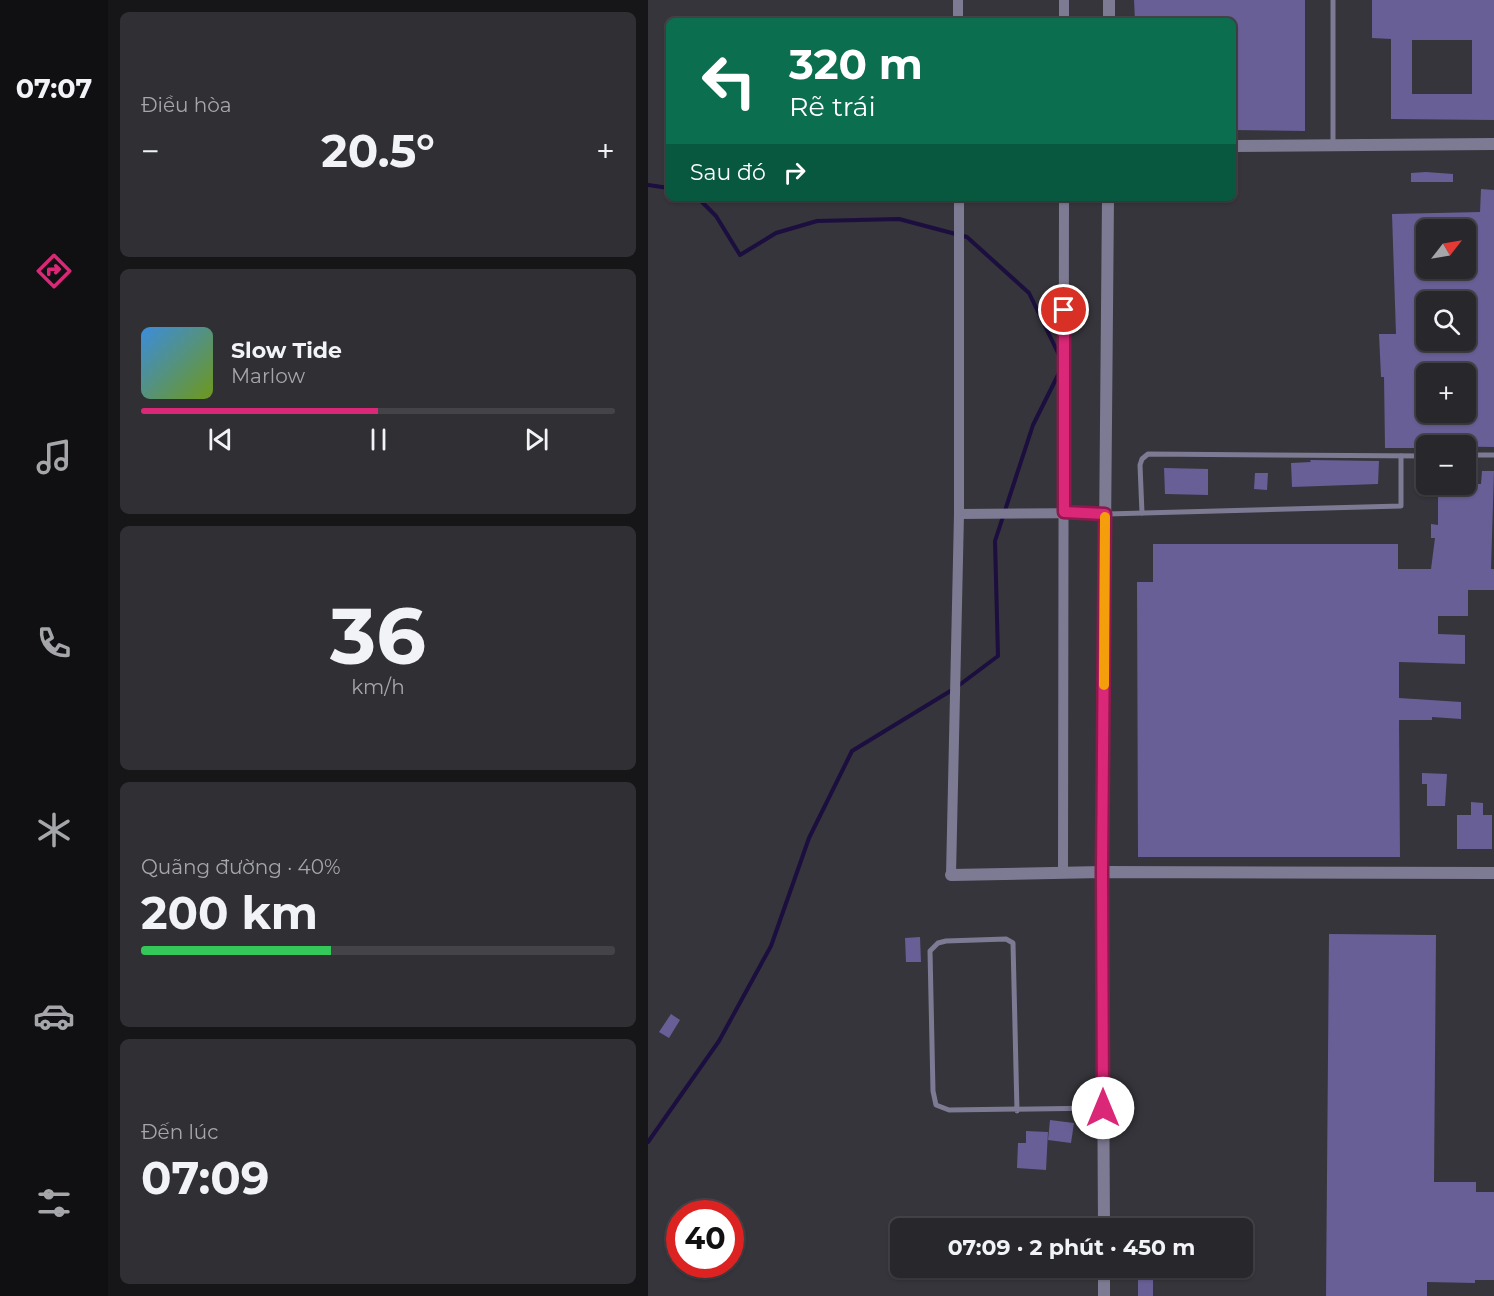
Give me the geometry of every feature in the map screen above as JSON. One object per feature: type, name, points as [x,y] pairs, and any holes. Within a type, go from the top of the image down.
[{"type":"street","points":[[958,0],[958,18]]},
{"type":"street","points":[[1064,0],[1064,18]]},
{"type":"street","points":[[1109,0],[1109,18]]},
{"type":"street","points":[[1236,146],[1494,144]]},
{"type":"street","points":[[959,201],[959,514],[951,875],[1102,872],[1494,873]]},
{"type":"street","points":[[1063,873],[1064,201]]},
{"type":"street","points":[[1104,1218],[1102,872],[1108,201]]},
{"type":"street","points":[[959,514],[1105,513]]},
{"type":"street","points":[[1104,1278],[1104,1296]]},
{"type":"lane","points":[[1333,0],[1333,146]]},
{"type":"lane","points":[[1142,513],[1140,465],[1142,459],[1148,454],[1416,456]]},
{"type":"lane","points":[[1476,455],[1494,455]]},
{"type":"lane","points":[[1105,513],[1401,506],[1401,456]]},
{"type":"lane","points":[[1017,1110],[1013,943],[1006,939],[938,943],[930,951],[933,1091],[936,1105],[949,1110],[1017,1110],[1103,1108]]},
{"type":"building","points":[[1134,0],[1305,0],[1305,131],[1236,130],[1236,18],[1135,18]]},
{"type":"building","points":[[1372,0],[1494,0],[1494,120],[1391,119],[1391,39],[1372,38]],"holes":[[[1412,40],[1472,40],[1472,94],[1412,94]]]},
{"type":"building","points":[[1411,173],[1453,174],[1453,182],[1411,182]]},
{"type":"building","points":[[1481,189],[1494,190],[1494,447],[1476,447],[1476,435],[1416,435],[1416,448],[1385,448],[1384,377],[1381,377],[1379,334],[1396,334],[1392,214],[1480,212]]},
{"type":"building","points":[[1310,460],[1379,461],[1378,484],[1292,487],[1291,463],[1311,462]]},
{"type":"building","points":[[1164,468],[1208,469],[1208,495],[1165,494]]},
{"type":"building","points":[[1482,471],[1494,471],[1491,569],[1494,569],[1494,590],[1468,590],[1468,616],[1438,616],[1438,634],[1465,635],[1465,664],[1399,662],[1399,698],[1461,702],[1461,719],[1432,717],[1432,720],[1399,720],[1400,857],[1138,857],[1137,582],[1153,582],[1153,544],[1398,544],[1398,569],[1431,569],[1435,538],[1431,538],[1431,524],[1438,525],[1438,495],[1476,495],[1476,484],[1481,484]]},
{"type":"building","points":[[1255,473],[1268,473],[1267,490],[1254,489]]},
{"type":"building","points":[[1422,773],[1447,774],[1445,806],[1427,806],[1427,784],[1422,784]]},
{"type":"building","points":[[1471,802],[1483,803],[1483,815],[1492,815],[1492,849],[1457,849],[1457,815],[1471,815]]},
{"type":"building","points":[[1329,934],[1436,935],[1434,1182],[1476,1182],[1476,1192],[1494,1192],[1494,1280],[1475,1280],[1475,1283],[1427,1282],[1427,1296],[1326,1296]]},
{"type":"building","points":[[920,937],[921,962],[906,962],[905,938]]},
{"type":"building","points":[[671,1014],[680,1020],[669,1038],[659,1032]]},
{"type":"building","points":[[1050,1120],[1074,1123],[1071,1143],[1048,1140]]},
{"type":"building","points":[[1026,1131],[1048,1132],[1046,1170],[1017,1168],[1018,1143],[1026,1143]]},
{"type":"building","points":[[1138,1280],[1153,1280],[1153,1296],[1138,1296]]},
{"type":"waterway","points":[[648,185],[666,188]]},
{"type":"waterway","points":[[701,201],[716,216],[740,255],[776,233],[817,221],[899,219],[967,237],[1029,293],[1060,357]]},
{"type":"waterway","points":[[958,686],[998,656],[995,541],[1033,425],[1061,369]]},
{"type":"waterway","points":[[648,1142],[719,1041],[771,946],[809,838],[852,751],[952,690]]},
{"type":"slow traffic","points":[[1104,685],[1105,517]]},
{"type":"route","points":[[1064,310],[1064,512],[1105,513],[1103,1108]]}]
